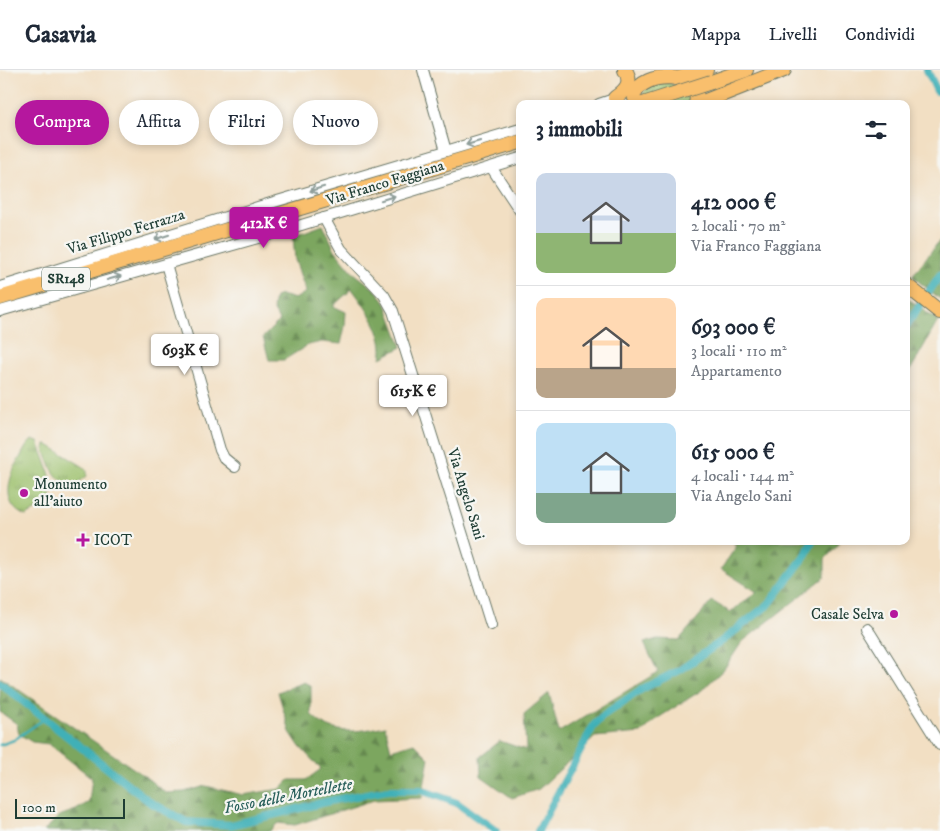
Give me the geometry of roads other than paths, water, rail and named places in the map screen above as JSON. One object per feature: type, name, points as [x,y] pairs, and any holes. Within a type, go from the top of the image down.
[{"type":"main road","points":[[615,98],[628,86],[629,79],[625,70]]},
{"type":"main road","points":[[630,70],[636,77],[637,94]]},
{"type":"main road","points":[[644,70],[680,78],[693,86],[697,100]]},
{"type":"main road","points":[[680,78],[746,70]]},
{"type":"main road","points":[[722,98],[784,70]]},
{"type":"main road","points":[[637,94],[646,81],[662,74],[704,75]]},
{"type":"main road","points":[[652,100],[704,75]]},
{"type":"main road","name":"SR148","points":[[0,298],[516,143]]},
{"type":"main road","points":[[910,289],[937,309]]},
{"type":"street","points":[[423,70],[446,151]]},
{"type":"street","points":[[610,100],[637,94]]},
{"type":"street","name":"Via Filippo Ferrazza","points":[[0,287],[274,202],[516,131]]},
{"type":"street","name":"Via Franco Faggiana","points":[[0,311],[324,218],[516,159]]},
{"type":"street","points":[[491,167],[516,205]]},
{"type":"street","name":"Via Angelo Sani","points":[[324,218],[341,249],[384,295],[392,308],[491,625]]},
{"type":"street","points":[[166,264],[220,450],[224,458],[235,467]]},
{"type":"street","points":[[867,628],[940,745]]},
{"type":"waterway","points":[[927,70],[937,91],[940,92]]},
{"type":"waterway","points":[[910,320],[940,275]]},
{"type":"waterway","points":[[538,831],[594,725],[605,714],[642,689],[680,670],[722,641],[769,604],[806,555],[810,545]]},
{"type":"waterway","name":"Fosso delle Mortellette","points":[[0,683],[150,802],[186,822],[231,825],[334,800],[388,790],[421,790],[457,803],[496,831]]},
{"type":"waterway","points":[[0,745],[14,740],[44,719]]},
{"type":"place","name":"Monumento all'aiuto","points":[[24,493]]},
{"type":"place","name":"ICOT","points":[[83,540]]},
{"type":"place","name":"Casale Selva","points":[[894,614]]}]
